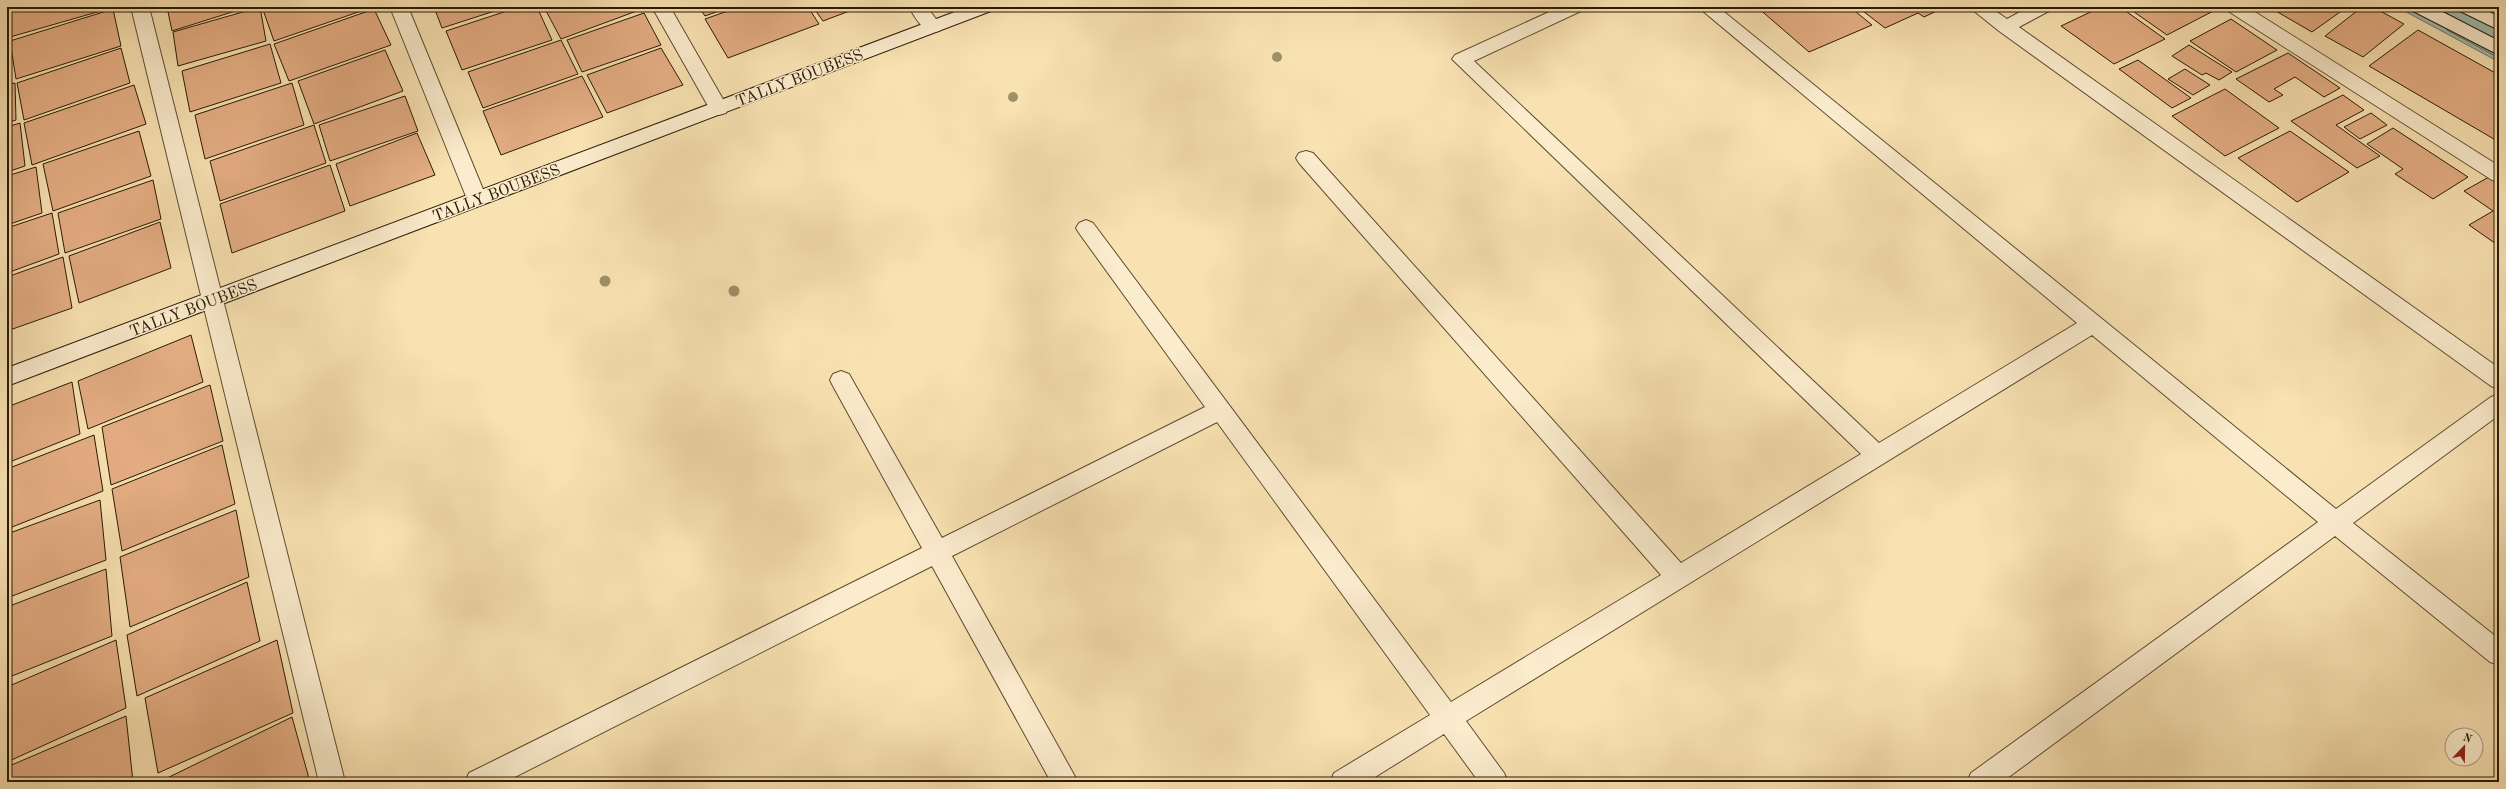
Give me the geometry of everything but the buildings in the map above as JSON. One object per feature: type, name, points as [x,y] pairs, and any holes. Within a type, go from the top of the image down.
[{"type":"street","points":[[140,7],[332,782]]},
{"type":"street","points":[[399,7],[477,199]]},
{"type":"street","points":[[661,7],[719,108]]},
{"type":"street","points":[[918,7],[933,27]]},
{"type":"street","name":"TALLY BOUBESS","points":[[7,377],[986,7]]},
{"type":"street","points":[[1575,7],[1461,59],[1877,455]]},
{"type":"street","points":[[1706,7],[2092,324],[2499,654]]},
{"type":"street","points":[[1978,7],[2499,380]]},
{"type":"street","points":[[2006,27],[2043,7]]},
{"type":"street","points":[[2234,7],[2499,175]]},
{"type":"street","points":[[2419,7],[2499,49]]},
{"type":"street","points":[[2466,7],[2499,24]]},
{"type":"street","points":[[1306,158],[1678,577]]},
{"type":"street","points":[[1086,228],[1495,782]]},
{"type":"street","points":[[1343,782],[2092,324]]},
{"type":"street","points":[[842,380],[1065,782]]},
{"type":"street","points":[[1980,782],[2499,404]]},
{"type":"street","points":[[478,782],[1220,410]]},
{"type":"water","points":[[2397,7],[2479,7],[2499,18],[2499,62]]}]
